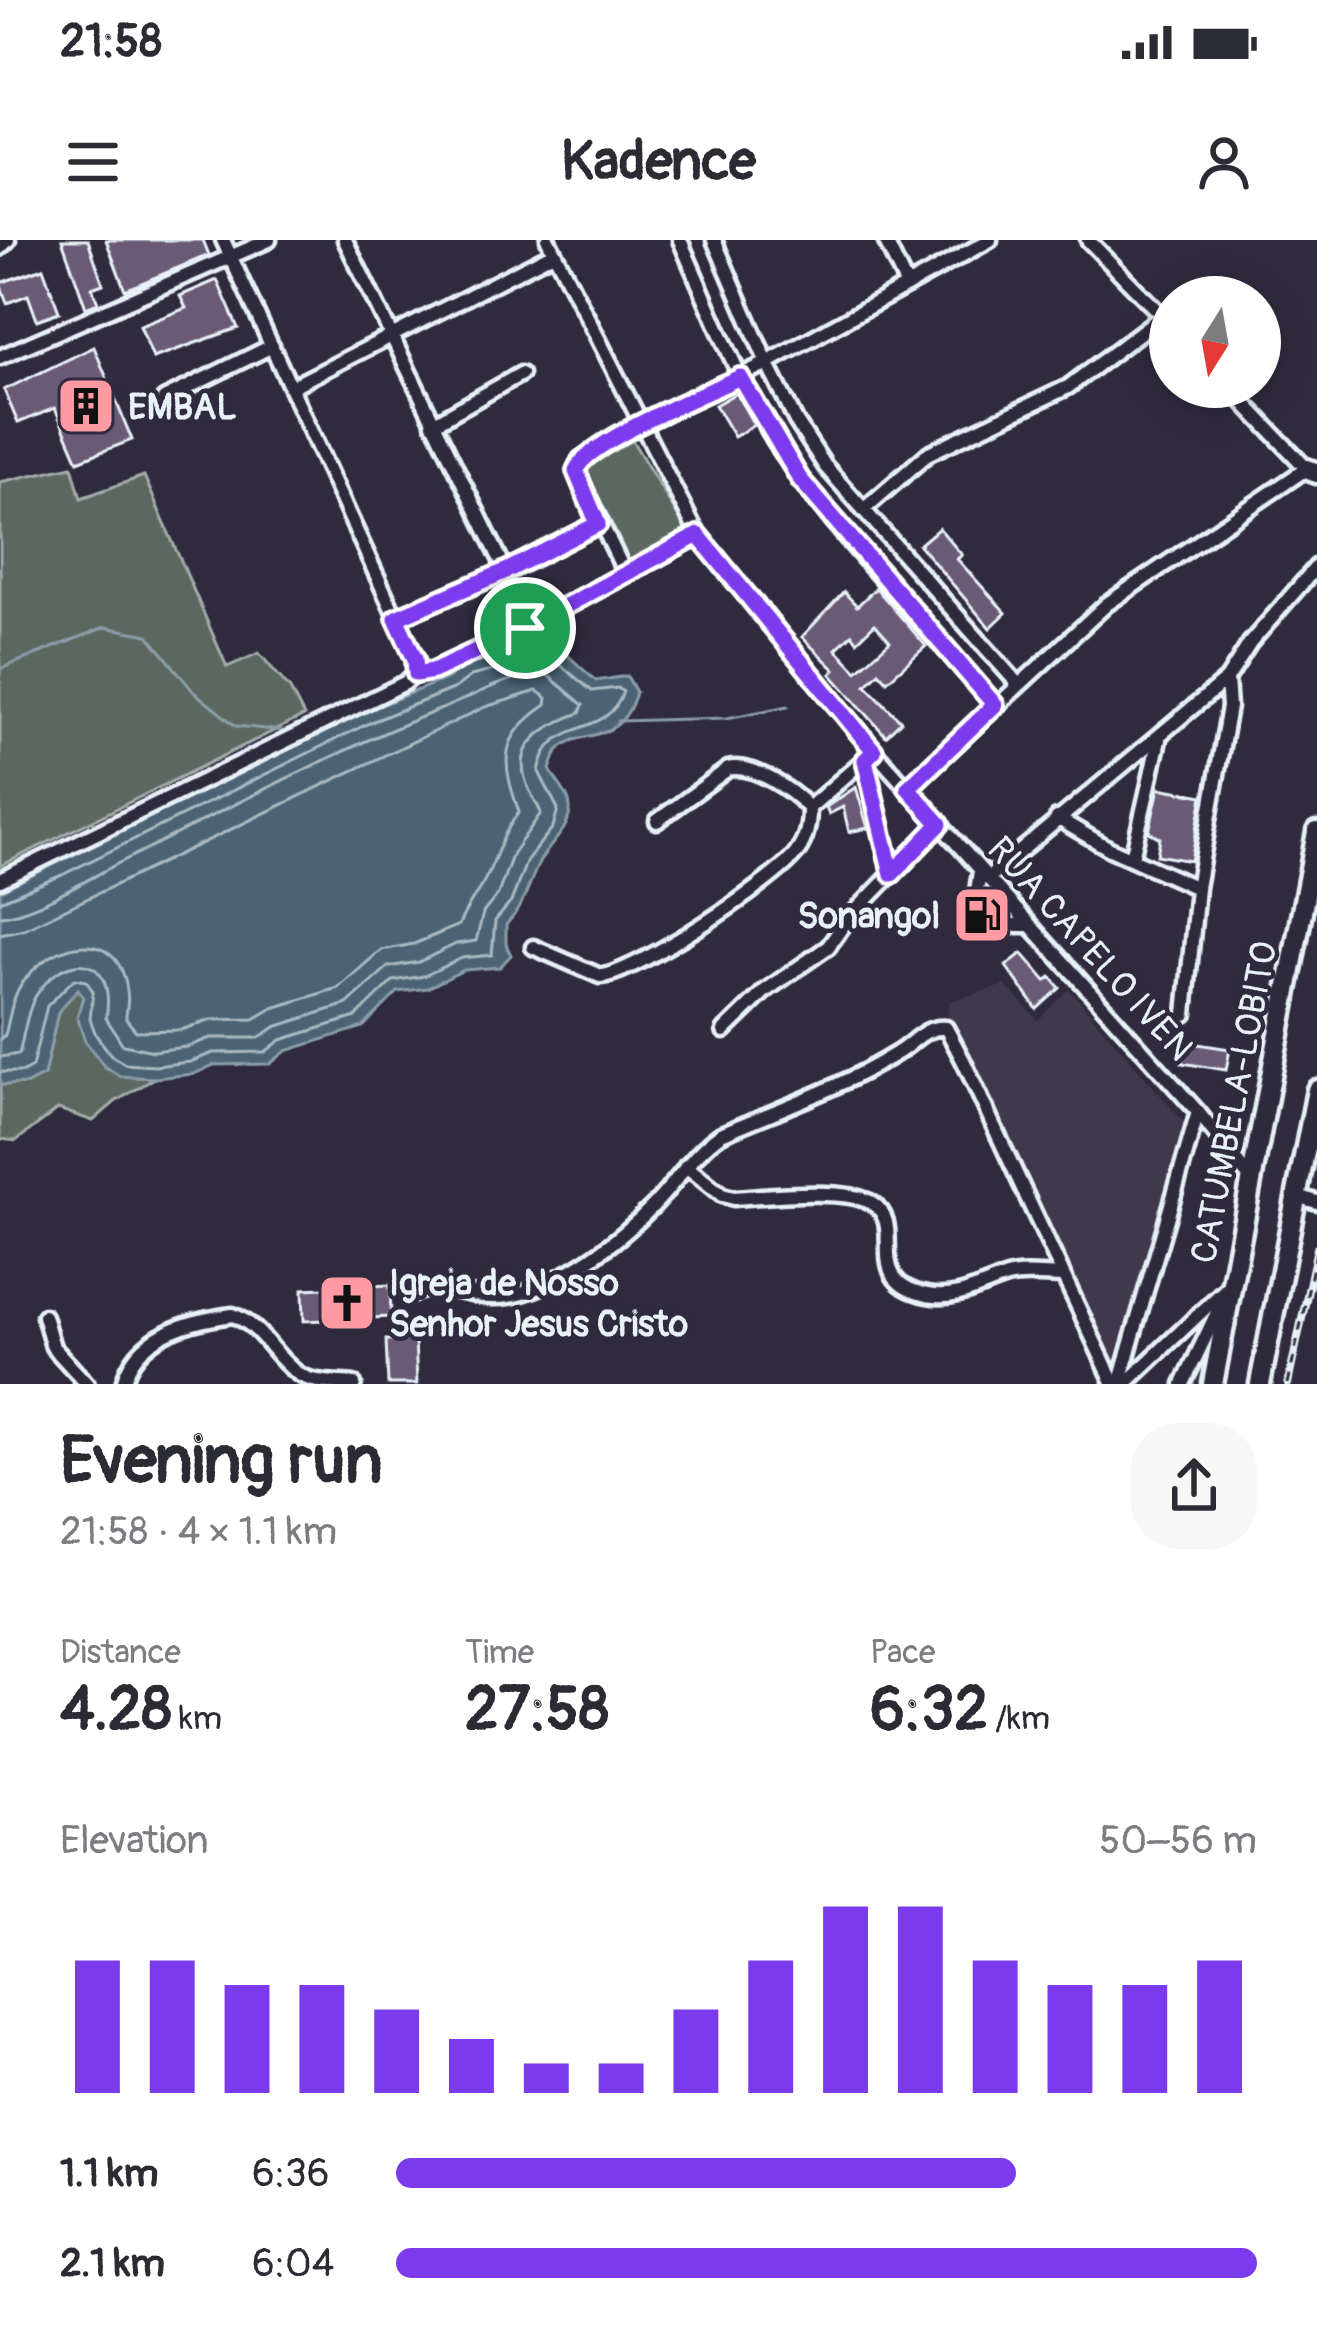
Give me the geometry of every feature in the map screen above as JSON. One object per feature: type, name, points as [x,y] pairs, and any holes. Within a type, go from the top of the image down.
[{"type":"highway","name":"CATUMBELA-LOBITO","points":[[1213,1384],[1317,832]]},
{"type":"highway","points":[[1260,1384],[1317,1090]]},
{"type":"street","points":[[0,248],[8,240]]},
{"type":"street","points":[[223,240],[415,659],[416,674]]},
{"type":"street","points":[[0,357],[269,240]]},
{"type":"street","points":[[345,240],[506,571]]},
{"type":"street","points":[[680,240],[740,377],[800,479],[995,705]]},
{"type":"street","points":[[714,240],[766,363],[825,466],[1017,683]]},
{"type":"street","points":[[885,240],[907,286]]},
{"type":"street","points":[[625,573],[598,524],[576,465],[639,424],[740,377],[990,240]]},
{"type":"street","points":[[1088,240],[1149,303]]},
{"type":"street","points":[[292,387],[391,339],[551,246]]},
{"type":"street","name":"RUA CAPELO IVEN","points":[[551,246],[698,535],[869,755],[908,788],[1198,1112],[1253,1182]]},
{"type":"street","points":[[863,510],[929,453],[1068,387],[1149,332]]},
{"type":"street","points":[[164,400],[272,346]]},
{"type":"street","points":[[433,424],[521,374]]},
{"type":"street","points":[[908,788],[1107,604],[1313,474],[1249,408]]},
{"type":"street","points":[[396,618],[506,571],[598,524]]},
{"type":"street","points":[[0,880],[416,674],[433,671],[525,628],[698,535]]},
{"type":"street","points":[[1028,926],[998,926],[975,905],[984,875],[1159,739],[1227,679],[1250,644],[1317,566]]},
{"type":"street","points":[[1185,1014],[1197,888],[1229,707],[1227,679]]},
{"type":"street","points":[[1132,858],[1159,739]]},
{"type":"street","points":[[533,947],[600,976],[630,967],[721,913],[790,860],[806,838],[809,808],[869,755]]},
{"type":"street","points":[[869,755],[892,874]]},
{"type":"street","points":[[657,821],[737,766],[777,784],[809,808]]},
{"type":"street","points":[[1057,818],[1197,888]]},
{"type":"street","points":[[724,1030],[765,991],[828,947],[847,920],[940,824]]},
{"type":"street","points":[[411,1295],[437,1286],[488,1297],[516,1295],[553,1281],[590,1259],[652,1207],[701,1148],[722,1134],[897,1053],[929,1028],[946,1028],[1119,1384]]},
{"type":"street","points":[[1119,1384],[1198,1112]]},
{"type":"street","points":[[686,1166],[722,1195],[734,1198],[817,1194],[857,1197],[873,1204],[886,1220],[888,1268],[899,1283],[924,1294],[968,1293],[1007,1277],[1063,1276]]},
{"type":"street","points":[[1296,1196],[1317,1202]]},
{"type":"street","points":[[1119,1384],[1232,1283]]},
{"type":"street","points":[[1183,1384],[1232,1283]]},
{"type":"street","points":[[123,1384],[148,1341],[233,1315],[260,1331],[298,1374],[313,1381],[353,1384]]},
{"type":"street","points":[[44,1316],[52,1347],[87,1384]]},
{"type":"shaded area","points":[[1005,985],[1038,1020],[1069,989],[1201,1142],[1120,1384],[946,1028],[950,1001]]},
{"type":"green space","points":[[632,440],[688,533],[627,566],[583,470]]},
{"type":"green space","points":[[72,466],[81,498],[144,476],[227,667],[259,653],[290,689],[304,716],[0,866],[0,482]]},
{"type":"green space","points":[[78,988],[83,997],[80,1023],[87,1042],[120,1076],[155,1078],[93,1121],[58,1109],[16,1141],[0,1139],[0,1085],[27,1084],[44,1075],[58,1012]]},
{"type":"water","points":[[529,646],[564,652],[596,681],[627,676],[636,692],[629,710],[610,730],[576,739],[555,755],[550,769],[569,800],[568,819],[506,925],[511,955],[500,967],[464,970],[427,988],[398,992],[363,1027],[286,1051],[270,1064],[214,1065],[194,1074],[155,1078],[120,1076],[104,1066],[85,1041],[77,1017],[83,997],[78,989],[58,1012],[44,1075],[27,1084],[0,1085],[0,891],[364,712],[450,677],[466,664]]},
{"type":"building","points":[[62,240],[88,240],[103,284],[92,288],[98,303],[86,308]]},
{"type":"building","points":[[106,240],[203,240],[209,255],[125,290]]},
{"type":"building","points":[[43,268],[59,312],[37,320],[28,295],[7,303],[0,283]]},
{"type":"building","points":[[217,280],[238,328],[153,358],[140,326],[186,308],[180,296]]},
{"type":"building","name":"EMBAL","points":[[94,347],[132,440],[78,461],[55,408],[18,423],[4,390]]},
{"type":"building","points":[[736,393],[754,425],[734,437],[715,405]]},
{"type":"building","points":[[939,528],[962,555],[957,559],[1006,613],[990,628],[919,545]]},
{"type":"building","points":[[876,588],[926,646],[887,681],[879,672],[866,685],[901,721],[886,736],[831,674],[835,670],[802,637],[844,592],[857,606]],"holes":[[[875,624],[890,641],[857,671],[836,649],[852,634],[857,641]]]},
{"type":"building","points":[[856,787],[868,828],[849,832],[843,807],[829,814],[826,807]]},
{"type":"building","points":[[1159,788],[1203,796],[1191,861],[1157,855],[1160,838],[1149,832]]},
{"type":"building","points":[[1022,953],[1046,981],[1051,977],[1060,988],[1037,1009],[1006,966]]},
{"type":"building","points":[[1185,1042],[1230,1049],[1226,1070],[1182,1063]]},
{"type":"building","name":"Igreja de Nosso Senhor Jesus Cristo","points":[[390,1285],[391,1317],[304,1321],[303,1289]]},
{"type":"building","points":[[415,1339],[417,1384],[388,1384],[386,1340]]},
{"type":"waterway","points":[[0,669],[105,627],[148,635],[193,691],[236,726],[292,732]]},
{"type":"waterway","points":[[618,721],[727,718],[788,706]]},
{"type":"railway","points":[[1288,1384],[1317,1248]]},
{"type":"place","name":"EMBAL","points":[[86,406]]},
{"type":"place","name":"Sonangol","points":[[982,915]]},
{"type":"place","name":"Igreja de Nosso Senhor Jesus Cristo","points":[[347,1303]]},
{"type":"route","points":[[740,377],[800,479],[995,705],[908,788],[940,824],[892,874],[865,760],[874,751],[698,535],[525,628],[433,671],[416,674],[415,659],[396,618],[506,571],[598,524],[576,471],[580,459],[639,424],[740,377]]}]
